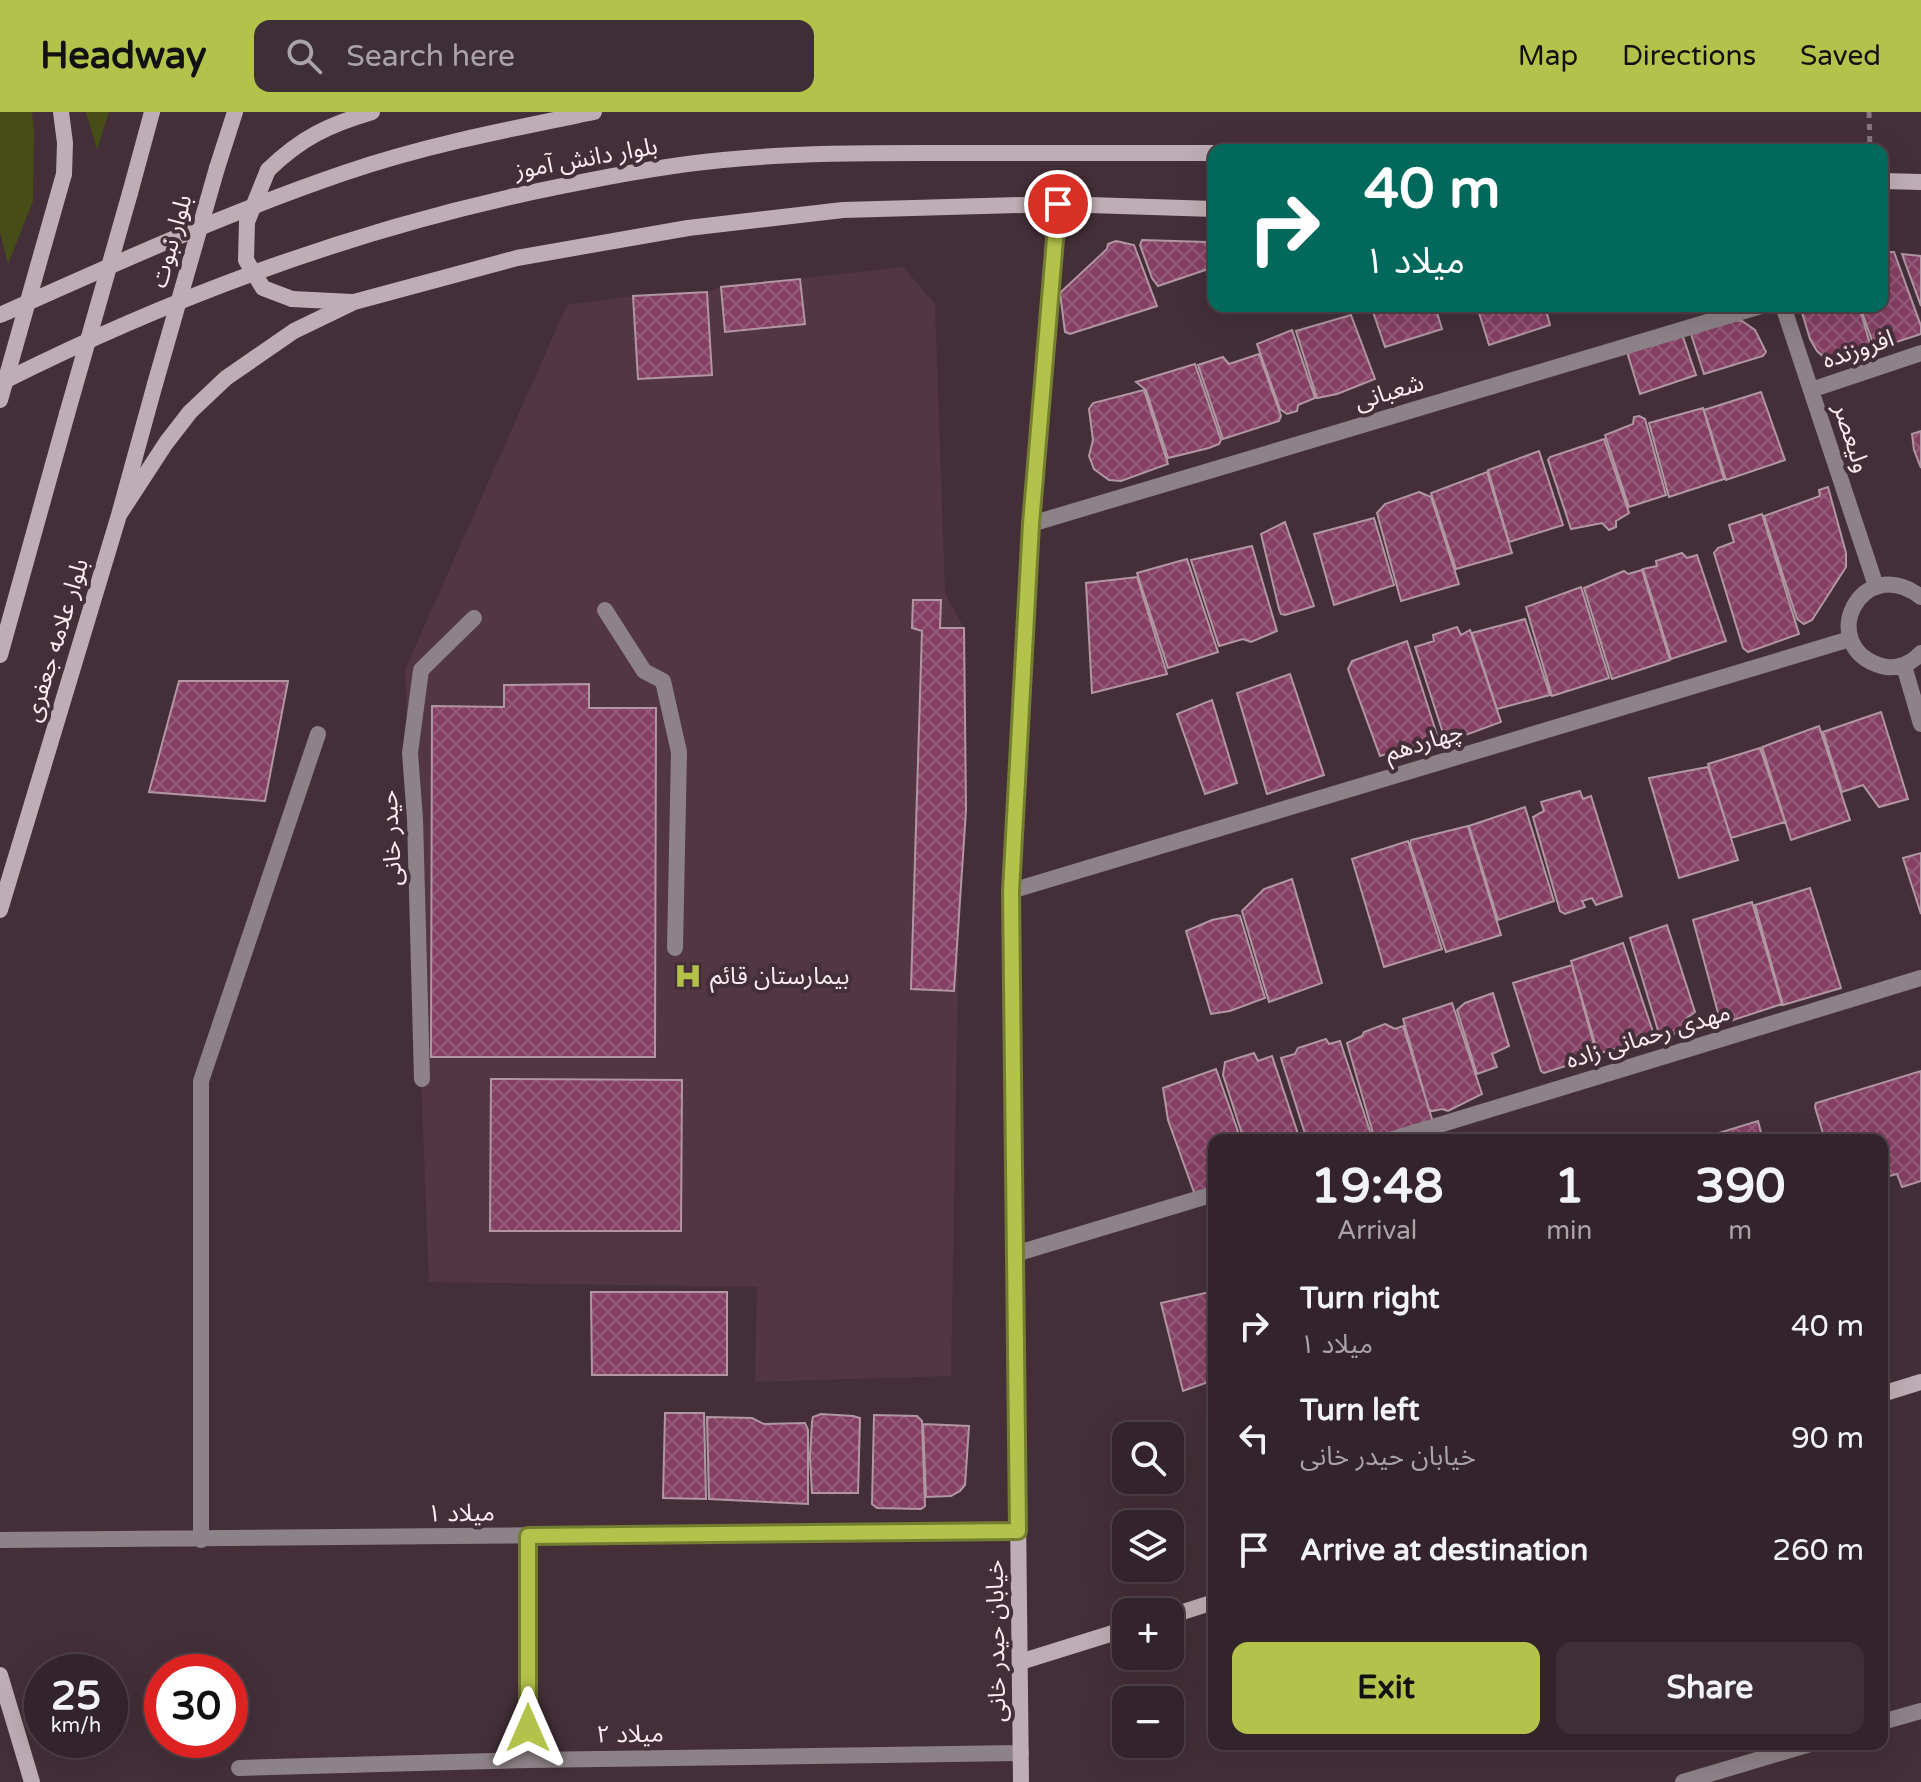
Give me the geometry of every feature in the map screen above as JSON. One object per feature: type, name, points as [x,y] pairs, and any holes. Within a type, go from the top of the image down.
[{"type":"main road","points":[[0,400],[64,174],[65,143],[61,112]]},
{"type":"main road","name":"بلوار علامه جعفری","points":[[0,655],[152,112]]},
{"type":"main road","name":"بلوار نبوت","points":[[155,384],[235,112]]},
{"type":"main road","points":[[354,302],[292,299],[263,288],[246,260],[247,222],[268,170],[289,149],[337,122],[372,112]]},
{"type":"main road","name":"بلوار دانش آموز","points":[[0,315],[224,216],[347,172],[474,136],[594,112]]},
{"type":"main road","name":"بلوار دانش آموز","points":[[0,383],[214,287],[364,236],[505,197],[614,175],[722,160],[839,153],[1208,153]]},
{"type":"main road","points":[[1888,181],[1916,182]]},
{"type":"main road","points":[[1888,188],[1916,182]]},
{"type":"main road","points":[[119,515],[190,412],[226,378],[294,331],[354,302],[517,258],[688,228],[843,210],[1058,204],[1208,209]]},
{"type":"main road","name":"خیابان حیدر خانی","points":[[1021,1782],[1011,891],[1031,524],[1058,204]]},
{"type":"main road","name":"بلوار علامه جعفری","points":[[0,910],[119,515],[155,384]]},
{"type":"main road","points":[[1888,1392],[1921,1382]]},
{"type":"main road","points":[[1184,1612],[1208,1604]]},
{"type":"main road","points":[[1020,1662],[1112,1633]]},
{"type":"main road","points":[[0,1675],[32,1782]]},
{"type":"street","name":"شعبانی","points":[[1031,524],[1741,312]]},
{"type":"street","name":"ولیعصر","points":[[1785,312],[1876,586]]},
{"type":"street","name":"افروزنده","points":[[1811,390],[1921,353]]},
{"type":"street","points":[[1921,597],[1909,588],[1893,584],[1876,586],[1862,594],[1852,607],[1848,623],[1850,639],[1858,653],[1872,663],[1888,668],[1904,666],[1921,653]]},
{"type":"street","points":[[605,610],[644,671],[663,681],[679,752],[675,948]]},
{"type":"street","name":"حیدر خانی","points":[[422,1079],[415,819],[410,753],[421,670],[474,618]]},
{"type":"street","name":"چهاردهم","points":[[1011,891],[1850,639]]},
{"type":"street","points":[[1904,666],[1921,724]]},
{"type":"street","points":[[201,1540],[201,1081],[318,734]]},
{"type":"street","name":"مهدی رحمانی زاده","points":[[1410,1134],[1921,978]]},
{"type":"street","points":[[1015,1254],[1208,1196]]},
{"type":"street","name":"میلاد ۱","points":[[0,1540],[1018,1531]]},
{"type":"street","points":[[528,1536],[528,1760]]},
{"type":"street","points":[[1888,1720],[1921,1711]]},
{"type":"street","points":[[1683,1782],[1790,1750]]},
{"type":"street","name":"میلاد ۲","points":[[239,1768],[528,1760],[1021,1753]]},
{"type":"path","points":[[1869,112],[1870,144]]},
{"type":"shaded area","name":"بیمارستان قائم","points":[[903,267],[935,304],[945,593],[964,628],[951,1376],[755,1382],[757,1287],[429,1282],[405,670],[567,305],[633,296],[707,292],[721,287]]},
{"type":"green space","points":[[0,112],[32,112],[34,131],[33,201],[8,264],[0,232]]},
{"type":"green space","points":[[86,112],[109,112],[97,149]]},
{"type":"building","points":[[1142,240],[1206,242],[1208,269],[1158,286],[1140,245]]},
{"type":"building","points":[[1116,241],[1134,245],[1157,306],[1070,334],[1065,332],[1060,293],[1107,249],[1108,244]]},
{"type":"building","points":[[1888,252],[1894,252],[1921,326],[1921,334],[1875,349],[1862,312],[1888,312]]},
{"type":"building","points":[[1902,254],[1921,256],[1921,306]]},
{"type":"building","points":[[800,279],[805,324],[725,332],[721,287]]},
{"type":"building","points":[[707,292],[712,375],[638,379],[633,296]]},
{"type":"building","points":[[1373,312],[1437,312],[1442,329],[1385,347]]},
{"type":"building","points":[[1479,312],[1547,312],[1550,325],[1489,345]]},
{"type":"building","points":[[1802,312],[1861,312],[1872,351],[1833,365],[1817,351]]},
{"type":"building","points":[[1351,315],[1375,379],[1337,394],[1317,398],[1296,331]]},
{"type":"building","points":[[1733,320],[1742,321],[1755,330],[1766,352],[1763,356],[1704,374],[1691,334]]},
{"type":"building","points":[[1292,330],[1315,398],[1287,414],[1280,409],[1257,344]]},
{"type":"building","points":[[1682,334],[1696,375],[1640,394],[1627,352]]},
{"type":"building","points":[[1259,354],[1281,416],[1279,421],[1223,439],[1198,365],[1223,357],[1229,364]]},
{"type":"building","points":[[1195,364],[1221,440],[1209,448],[1168,458],[1146,390],[1136,382]]},
{"type":"building","points":[[1144,390],[1168,464],[1121,481],[1109,480],[1094,469],[1089,456],[1093,440],[1089,409],[1093,403]]},
{"type":"building","points":[[1761,392],[1785,460],[1726,480],[1704,410]]},
{"type":"building","points":[[1703,408],[1724,479],[1669,497],[1649,423]]},
{"type":"building","points":[[1634,417],[1645,419],[1666,495],[1629,507],[1605,435],[1633,424]]},
{"type":"building","points":[[1921,431],[1921,468],[1912,434]]},
{"type":"building","points":[[1604,439],[1629,513],[1609,530],[1602,523],[1571,529],[1548,460]]},
{"type":"building","points":[[1539,451],[1563,525],[1509,542],[1488,470]]},
{"type":"building","points":[[1487,472],[1512,553],[1456,569],[1431,493]]},
{"type":"building","points":[[1828,487],[1846,553],[1846,567],[1812,620],[1804,624],[1797,619],[1764,516],[1820,496],[1819,490]]},
{"type":"building","points":[[1419,492],[1431,497],[1459,584],[1401,601],[1377,513],[1385,504]]},
{"type":"building","points":[[1762,514],[1799,634],[1748,652],[1743,648],[1714,553],[1718,548],[1734,542],[1729,525]]},
{"type":"building","points":[[1374,518],[1394,585],[1334,605],[1314,534]]},
{"type":"building","points":[[1285,522],[1314,606],[1285,615],[1279,609],[1261,534]]},
{"type":"building","points":[[1252,546],[1277,631],[1251,642],[1243,639],[1219,646],[1191,560]]},
{"type":"building","points":[[1682,553],[1687,558],[1697,555],[1726,641],[1671,659],[1643,569],[1657,566],[1656,561]]},
{"type":"building","points":[[1187,559],[1218,652],[1168,668],[1137,573]]},
{"type":"building","points":[[1642,570],[1670,660],[1612,679],[1584,588],[1624,571],[1628,574]]},
{"type":"building","points":[[1137,577],[1167,674],[1092,693],[1086,583]]},
{"type":"building","points":[[1581,587],[1609,678],[1552,696],[1526,607]]},
{"type":"building","points":[[913,600],[941,600],[940,628],[964,628],[966,810],[954,991],[911,989],[922,631],[912,628]]},
{"type":"building","points":[[1525,619],[1550,695],[1497,709],[1472,633]]},
{"type":"building","points":[[1457,627],[1461,635],[1470,630],[1501,722],[1452,740],[1444,736],[1415,647],[1434,641],[1433,635]]},
{"type":"building","points":[[1407,641],[1438,738],[1380,756],[1348,669],[1352,661]]},
{"type":"building","points":[[1290,674],[1324,775],[1267,794],[1237,693]]},
{"type":"building","points":[[179,681],[288,681],[265,801],[149,792]]},
{"type":"building","points":[[589,684],[589,708],[656,708],[655,1057],[431,1057],[432,706],[504,707],[504,685]]},
{"type":"building","points":[[1212,700],[1237,783],[1205,794],[1177,714]]},
{"type":"building","points":[[1881,712],[1908,799],[1879,807],[1863,785],[1842,792],[1823,732]]},
{"type":"building","points":[[1819,726],[1850,820],[1791,840],[1762,747]]},
{"type":"building","points":[[1760,748],[1785,822],[1731,838],[1708,764]]},
{"type":"building","points":[[1708,767],[1738,860],[1679,878],[1649,778]]},
{"type":"building","points":[[1580,791],[1583,799],[1591,796],[1622,896],[1596,905],[1592,898],[1582,901],[1585,907],[1565,914],[1560,911],[1533,817],[1544,811],[1541,802]]},
{"type":"building","points":[[1525,807],[1554,901],[1498,920],[1469,826]]},
{"type":"building","points":[[1468,826],[1501,935],[1446,952],[1410,844],[1411,840]]},
{"type":"building","points":[[1408,841],[1442,949],[1384,967],[1352,859]]},
{"type":"building","points":[[1921,853],[1921,914],[1903,858]]},
{"type":"building","points":[[1292,879],[1322,983],[1269,1002],[1242,911],[1264,889]]},
{"type":"building","points":[[1810,888],[1841,988],[1783,1005],[1755,905]]},
{"type":"building","points":[[1752,902],[1782,1004],[1721,1024],[1693,920]]},
{"type":"building","points":[[1240,916],[1265,998],[1230,1011],[1211,1014],[1186,931],[1212,920]]},
{"type":"building","points":[[1667,925],[1695,1012],[1677,1033],[1660,1037],[1630,938]]},
{"type":"building","points":[[1623,943],[1653,1032],[1651,1037],[1598,1054],[1571,961]]},
{"type":"building","points":[[1572,965],[1597,1056],[1544,1073],[1513,983]]},
{"type":"building","points":[[1493,993],[1509,1046],[1492,1054],[1497,1067],[1477,1074],[1457,1010],[1465,1003]]},
{"type":"building","points":[[1452,1003],[1482,1094],[1448,1111],[1433,1111],[1429,1110],[1403,1019]]},
{"type":"building","points":[[1385,1024],[1395,1029],[1403,1026],[1433,1122],[1394,1134],[1373,1134],[1347,1043]]},
{"type":"building","points":[[1326,1039],[1329,1044],[1340,1041],[1371,1134],[1305,1134],[1281,1058],[1295,1054],[1298,1048]]},
{"type":"building","points":[[1254,1053],[1258,1061],[1272,1056],[1298,1134],[1242,1134],[1223,1075],[1225,1062]]},
{"type":"building","points":[[1216,1069],[1239,1134],[1208,1134],[1208,1190],[1195,1195],[1168,1120],[1163,1088]]},
{"type":"building","points":[[1921,1071],[1921,1181],[1902,1187],[1897,1174],[1888,1176],[1888,1134],[1823,1134],[1816,1103]]},
{"type":"building","points":[[491,1079],[682,1080],[681,1231],[490,1231]]},
{"type":"building","points":[[1758,1121],[1761,1134],[1716,1134]]},
{"type":"building","points":[[591,1292],[727,1292],[727,1375],[592,1375]]},
{"type":"building","points":[[1208,1292],[1208,1382],[1183,1391],[1161,1303]]},
{"type":"building","points":[[665,1413],[704,1413],[706,1499],[663,1498]]},
{"type":"building","points":[[821,1414],[860,1418],[858,1493],[812,1493],[812,1422],[813,1417]]},
{"type":"building","points":[[874,1415],[917,1416],[922,1421],[925,1506],[921,1509],[877,1508],[872,1504]]},
{"type":"building","points":[[707,1417],[752,1418],[764,1424],[805,1423],[808,1430],[808,1504],[709,1499]]},
{"type":"building","points":[[923,1424],[969,1426],[965,1485],[951,1496],[926,1497]]},
{"type":"place","name":"بیمارستان قائم","points":[[688,976]]},
{"type":"route","points":[[528,1728],[528,1536],[1018,1531],[1011,891],[1031,524],[1058,204]]}]
